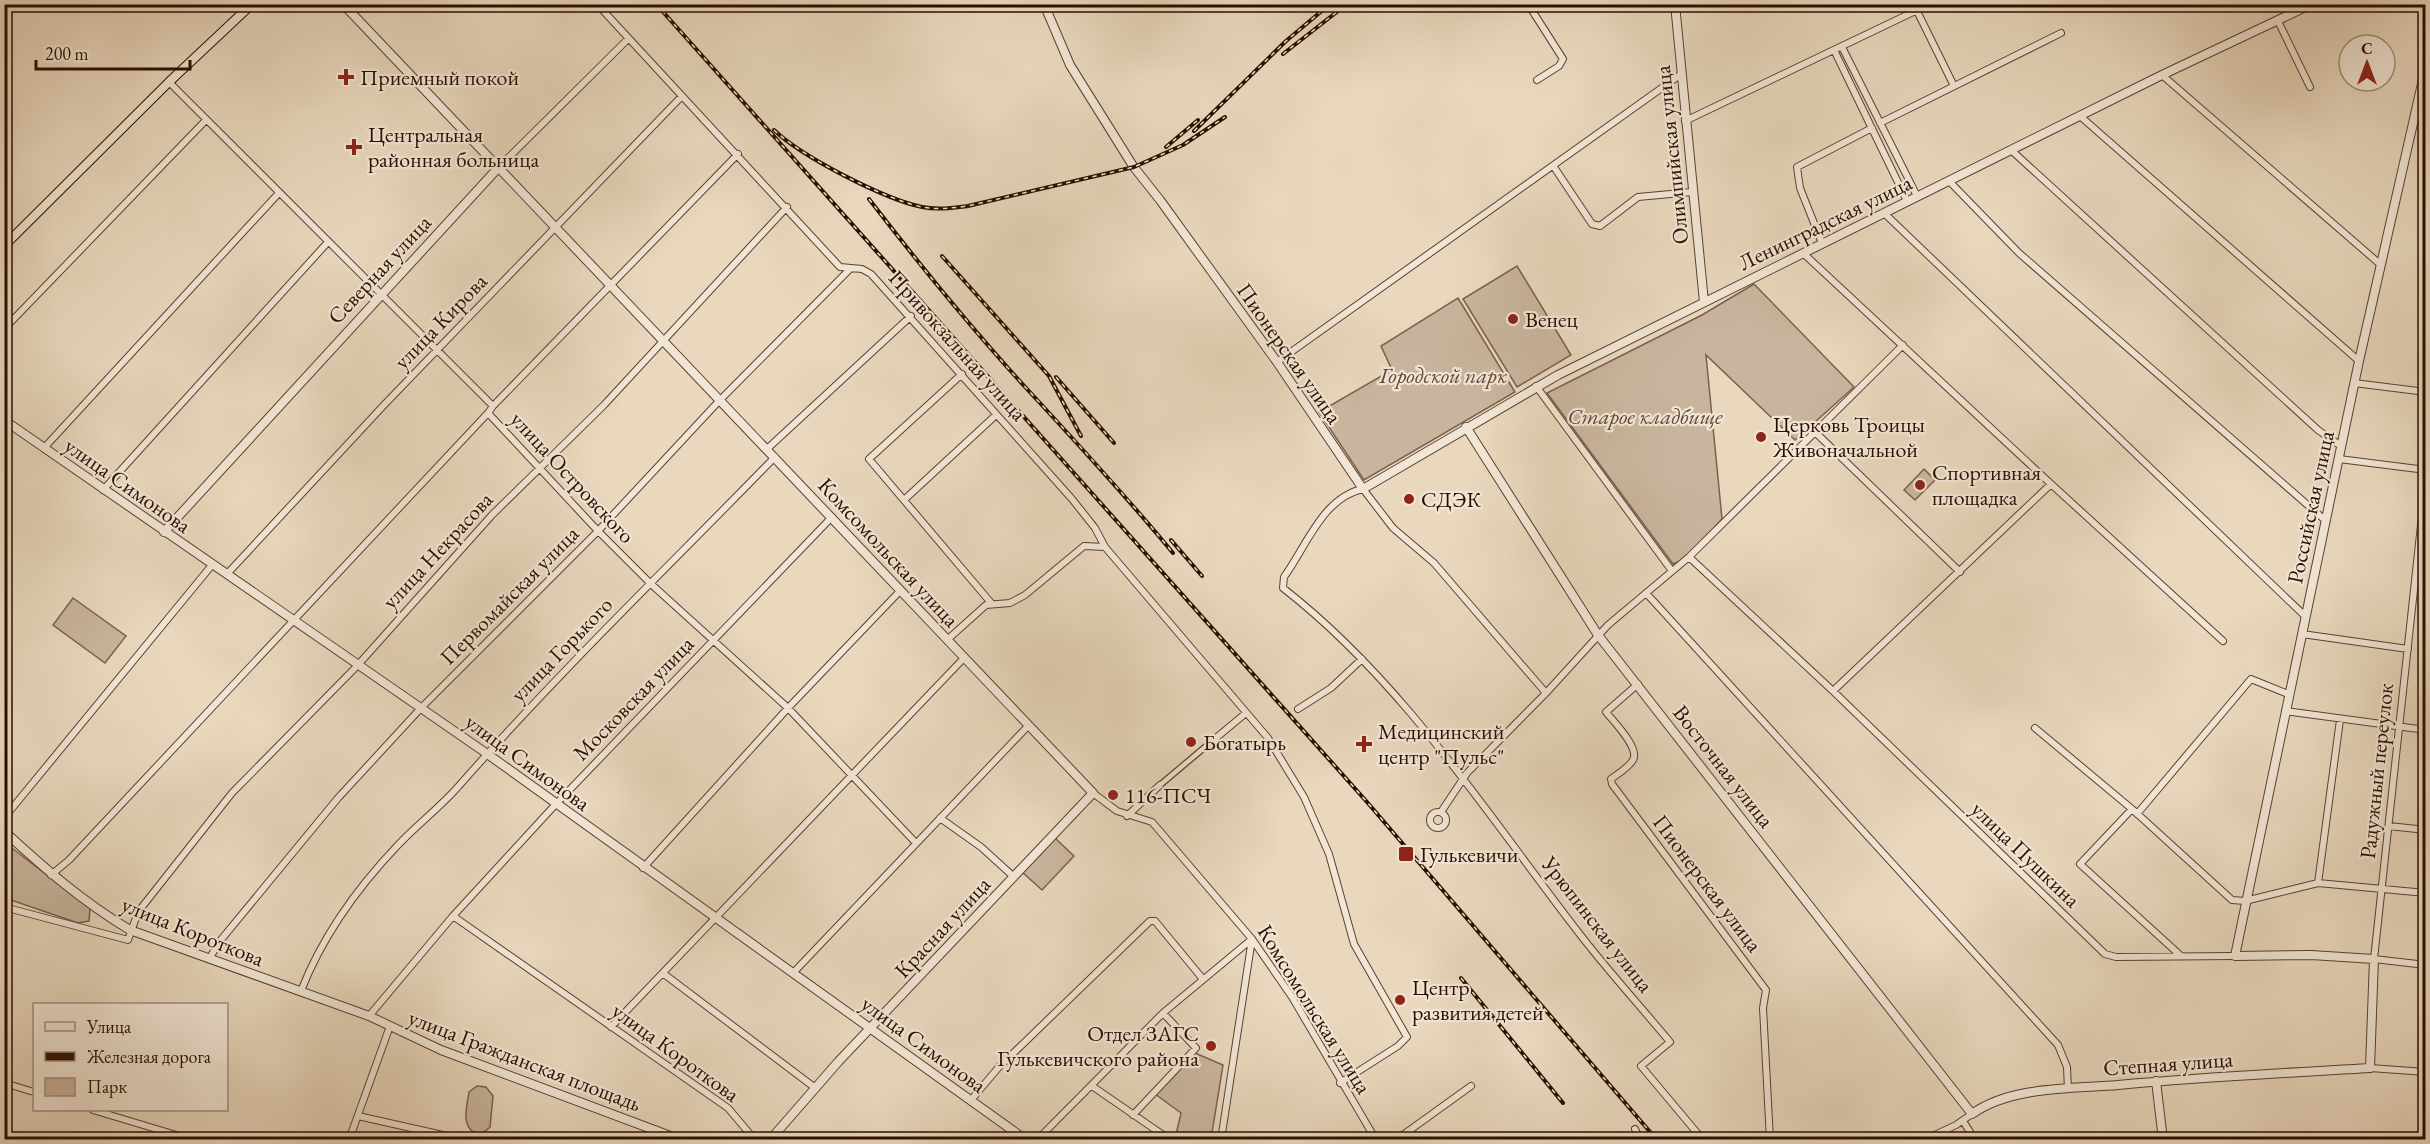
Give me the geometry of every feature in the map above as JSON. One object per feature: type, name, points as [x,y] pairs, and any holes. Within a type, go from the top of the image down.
[{"type":"main road","points":[[4,246],[169,82],[252,4]]},
{"type":"street","name":"Комсомольская улица","points":[[343,4],[1093,793],[1113,810],[1127,816],[1145,817],[1152,822],[1252,939],[1292,997],[1340,1083],[1376,1140]]},
{"type":"street","name":"Привокзальная улица","points":[[597,4],[840,267],[849,270],[862,269],[871,274],[911,316],[1072,499],[1095,528],[1104,547],[1268,738],[1304,797],[1335,869],[1354,944],[1407,1037],[1340,1083]]},
{"type":"street","name":"Пионерская улица","points":[[1044,4],[1070,66],[1133,166],[1277,362],[1363,489],[1393,528],[1434,563],[1546,693]]},
{"type":"street","points":[[1528,4],[1563,58],[1559,66],[1537,80]]},
{"type":"street","points":[[1665,4],[1675,5]]},
{"type":"street","points":[[1685,121],[1930,4]]},
{"type":"street","name":"Ленинградская улица","points":[[1363,489],[1536,386],[2162,75],[2312,4]]},
{"type":"street","name":"Олимпийская улица","points":[[1675,5],[1680,75],[1704,302]]},
{"type":"street","points":[[1917,11],[1954,86]]},
{"type":"street","points":[[2278,21],[2310,87]]},
{"type":"street","points":[[1880,123],[2061,33]]},
{"type":"street","name":"Северная улица","points":[[164,532],[498,168],[628,39]]},
{"type":"street","points":[[1842,47],[1917,196]]},
{"type":"street","points":[[1834,51],[1907,201]]},
{"type":"street","name":"Российская улица","points":[[2235,956],[2354,383],[2426,66]]},
{"type":"street","points":[[1277,362],[1554,167],[1680,75]]},
{"type":"street","points":[[2162,75],[2381,265]]},
{"type":"street","name":"улица Островского","points":[[169,82],[278,194],[439,348],[494,406],[488,412],[598,531],[651,584],[788,708],[915,842]]},
{"type":"street","name":"улица Кирова","points":[[227,574],[279,516],[682,96]]},
{"type":"street","points":[[2080,116],[2359,361]]},
{"type":"street","points":[[4,329],[206,120]]},
{"type":"street","points":[[1822,243],[1800,188],[1797,167],[1872,128]]},
{"type":"street","points":[[2011,150],[2318,430],[2341,446]]},
{"type":"street","points":[[494,406],[738,154]]},
{"type":"street","points":[[1554,167],[1592,224],[1599,226],[1638,197],[1692,192]]},
{"type":"street","points":[[1949,181],[2019,253],[2326,521]]},
{"type":"street","points":[[44,448],[160,318],[278,194]]},
{"type":"street","name":"улица Некрасова","points":[[130,930],[154,890],[232,793],[357,666],[444,566],[604,405],[787,207]]},
{"type":"street","points":[[1884,213],[2305,616]]},
{"type":"street","points":[[102,490],[328,242]]},
{"type":"street","points":[[1803,253],[2223,641]]},
{"type":"street","name":"Первомайская улица","points":[[209,959],[220,941],[338,798],[421,708],[598,531],[719,401],[849,270]]},
{"type":"street","points":[[767,449],[911,316]]},
{"type":"street","points":[[1441,812],[1463,778],[1546,693],[1598,635],[1689,557],[1903,345]]},
{"type":"street","points":[[962,374],[869,459],[992,604]]},
{"type":"street","points":[[2354,383],[2426,392]]},
{"type":"street","points":[[1536,386],[1672,571]]},
{"type":"street","points":[[51,875],[69,860],[174,750],[488,412]]},
{"type":"street","points":[[904,500],[996,415]]},
{"type":"street","name":"улица Симонова","points":[[4,420],[102,490],[486,753],[555,805],[794,972],[869,1029],[1026,1140]]},
{"type":"street","name":"Восточная улица","points":[[1466,428],[1598,635],[1972,1114]]},
{"type":"street","points":[[1815,432],[1960,572]]},
{"type":"street","name":"улица Горького","points":[[301,991],[334,927],[373,872],[456,790],[486,753],[600,632],[651,584],[775,457]]},
{"type":"street","points":[[2339,459],[2426,470]]},
{"type":"street","name":"Радужный переулок","points":[[2370,1068],[2374,959],[2426,479]]},
{"type":"street","points":[[1833,691],[2051,484]]},
{"type":"street","name":"Урюпинская улица","points":[[1363,489],[1351,491],[1334,504],[1284,577],[1282,585],[1362,659],[1463,778],[1582,937],[1670,1042],[1641,1066],[1703,1140]]},
{"type":"street","name":"Московская улица","points":[[369,1016],[453,916],[555,805],[832,517]]},
{"type":"street","points":[[947,640],[986,605],[1010,603],[1025,595],[1067,557],[1084,546],[1094,544],[1104,547]]},
{"type":"street","name":"улица Пушкина","points":[[1689,557],[1833,691],[2105,954],[2116,957],[2311,955],[2426,965]]},
{"type":"street","points":[[4,818],[212,565]]},
{"type":"street","points":[[643,868],[788,708],[900,591]]},
{"type":"street","points":[[1646,593],[2058,1045],[2067,1067],[2068,1089]]},
{"type":"street","points":[[2301,634],[2408,649]]},
{"type":"street","points":[[612,1027],[964,658]]},
{"type":"street","points":[[1298,709],[1332,688],[1362,659]]},
{"type":"street","points":[[2181,956],[2080,864],[2134,811],[2251,679],[2288,694]]},
{"type":"street","name":"Пионерская улица","points":[[1638,684],[1606,712],[1632,746],[1635,755],[1633,761],[1611,779],[1612,784],[1766,990],[1764,1008],[1770,1140]]},
{"type":"street","points":[[2285,711],[2426,730]]},
{"type":"street","points":[[1127,816],[1160,785],[1246,713]]},
{"type":"street","points":[[2318,884],[2340,720]]},
{"type":"street","points":[[794,972],[915,842],[1028,726]]},
{"type":"street","points":[[2035,728],[2134,811],[2232,900],[2245,901],[2318,884],[2426,893]]},
{"type":"street","name":"Красная улица","points":[[770,1140],[814,1088],[1093,793]]},
{"type":"street","points":[[940,818],[981,847],[1014,877]]},
{"type":"street","points":[[2389,826],[2426,830]]},
{"type":"street","name":"улица Короткова","points":[[4,831],[51,875],[96,910],[130,930],[369,1016],[390,1026]]},
{"type":"street","points":[[4,907],[128,940],[130,930]]},
{"type":"street","name":"улица Короткова","points":[[453,916],[728,1108],[755,1140]]},
{"type":"street","points":[[971,1100],[999,1067],[1150,921],[1155,921],[1161,927],[1202,978]]},
{"type":"street","points":[[1037,1140],[1163,1013],[1202,978],[1252,939]]},
{"type":"street","points":[[1221,1140],[1252,939]]},
{"type":"street","points":[[664,974],[814,1088]]},
{"type":"street","points":[[1133,1115],[1196,1048],[1163,1013]]},
{"type":"street","points":[[349,1140],[390,1026]]},
{"type":"street","name":"улица Гражданская площадь","points":[[390,1026],[441,1050],[681,1140]]},
{"type":"street","name":"Степная улица","points":[[1924,1140],[1963,1121],[1984,1105],[2017,1095],[2156,1081],[2370,1068],[2426,1072]]},
{"type":"street","points":[[2156,1081],[2163,1140]]},
{"type":"street","points":[[4,1083],[33,1092]]},
{"type":"street","points":[[1092,1086],[1167,1138]]},
{"type":"street","points":[[1396,1140],[1471,1086]]},
{"type":"street","points":[[96,1111],[193,1140]]},
{"type":"street","points":[[358,1116],[465,1140]]},
{"type":"street","points":[[1963,1121],[1975,1140]]},
{"type":"street","points":[[1635,1129],[1640,1140]]},
{"type":"green space","name":"Венец","points":[[1517,266],[1571,355],[1517,387],[1463,299]]},
{"type":"green space","name":"Старое кладбище","points":[[1754,284],[1854,387],[1795,440],[1706,355],[1722,519],[1685,559],[1673,564],[1547,393],[1702,315]]},
{"type":"green space","name":"Городской парк","points":[[1458,298],[1515,392],[1364,480],[1319,412],[1392,370],[1381,346]]},
{"type":"green space","name":"Спортивная площадка","points":[[1924,469],[1935,480],[1915,500],[1904,490]]},
{"type":"green space","points":[[73,598],[126,636],[105,663],[53,625]]},
{"type":"green space","points":[[1055,838],[1074,856],[1042,890],[1022,872]]},
{"type":"green space","points":[[4,842],[90,908],[89,921],[78,923],[5,898]]},
{"type":"green space","points":[[1195,1053],[1223,1065],[1211,1139],[1175,1139],[1181,1113],[1155,1094]]},
{"type":"green space","points":[[477,1086],[486,1087],[493,1096],[490,1127],[477,1134],[468,1127],[466,1110],[469,1092]]},
{"type":"railway","points":[[656,4],[1367,802],[1657,1140]]},
{"type":"railway","points":[[1194,131],[1286,41],[1330,4]]},
{"type":"railway","points":[[1283,54],[1347,4]]},
{"type":"railway","points":[[774,130],[787,141],[844,176],[906,203],[928,208],[945,208],[968,206],[1134,167],[1183,145],[1225,117]]},
{"type":"railway","points":[[1166,147],[1198,120]]},
{"type":"railway","points":[[869,199],[986,343],[1173,553]]},
{"type":"railway","points":[[942,256],[1049,376],[1081,436]]},
{"type":"railway","points":[[1056,377],[1114,443]]},
{"type":"railway","points":[[1171,540],[1202,576]]},
{"type":"railway","points":[[1461,978],[1563,1103]]},
{"type":"place","name":"Приемный покой","points":[[346,77]]},
{"type":"place","name":"Центральная районная больница","points":[[354,147]]},
{"type":"place","name":"Венец","points":[[1513,319]]},
{"type":"place","name":"Церковь Троицы Живоначальной","points":[[1761,437]]},
{"type":"place","name":"Спортивная площадка","points":[[1920,485]]},
{"type":"place","name":"СДЭК","points":[[1409,499]]},
{"type":"place","name":"Богатырь","points":[[1191,742]]},
{"type":"place","name":"Медицинский центр \"Пульс\"","points":[[1364,744]]},
{"type":"place","name":"116-ПСЧ","points":[[1113,795]]},
{"type":"place","name":"Гулькевичи","points":[[1406,854]]},
{"type":"place","name":"Центр развития детей","points":[[1400,1000]]},
{"type":"place","name":"Отдел ЗАГС Гулькевичского района","points":[[1211,1046]]}]
